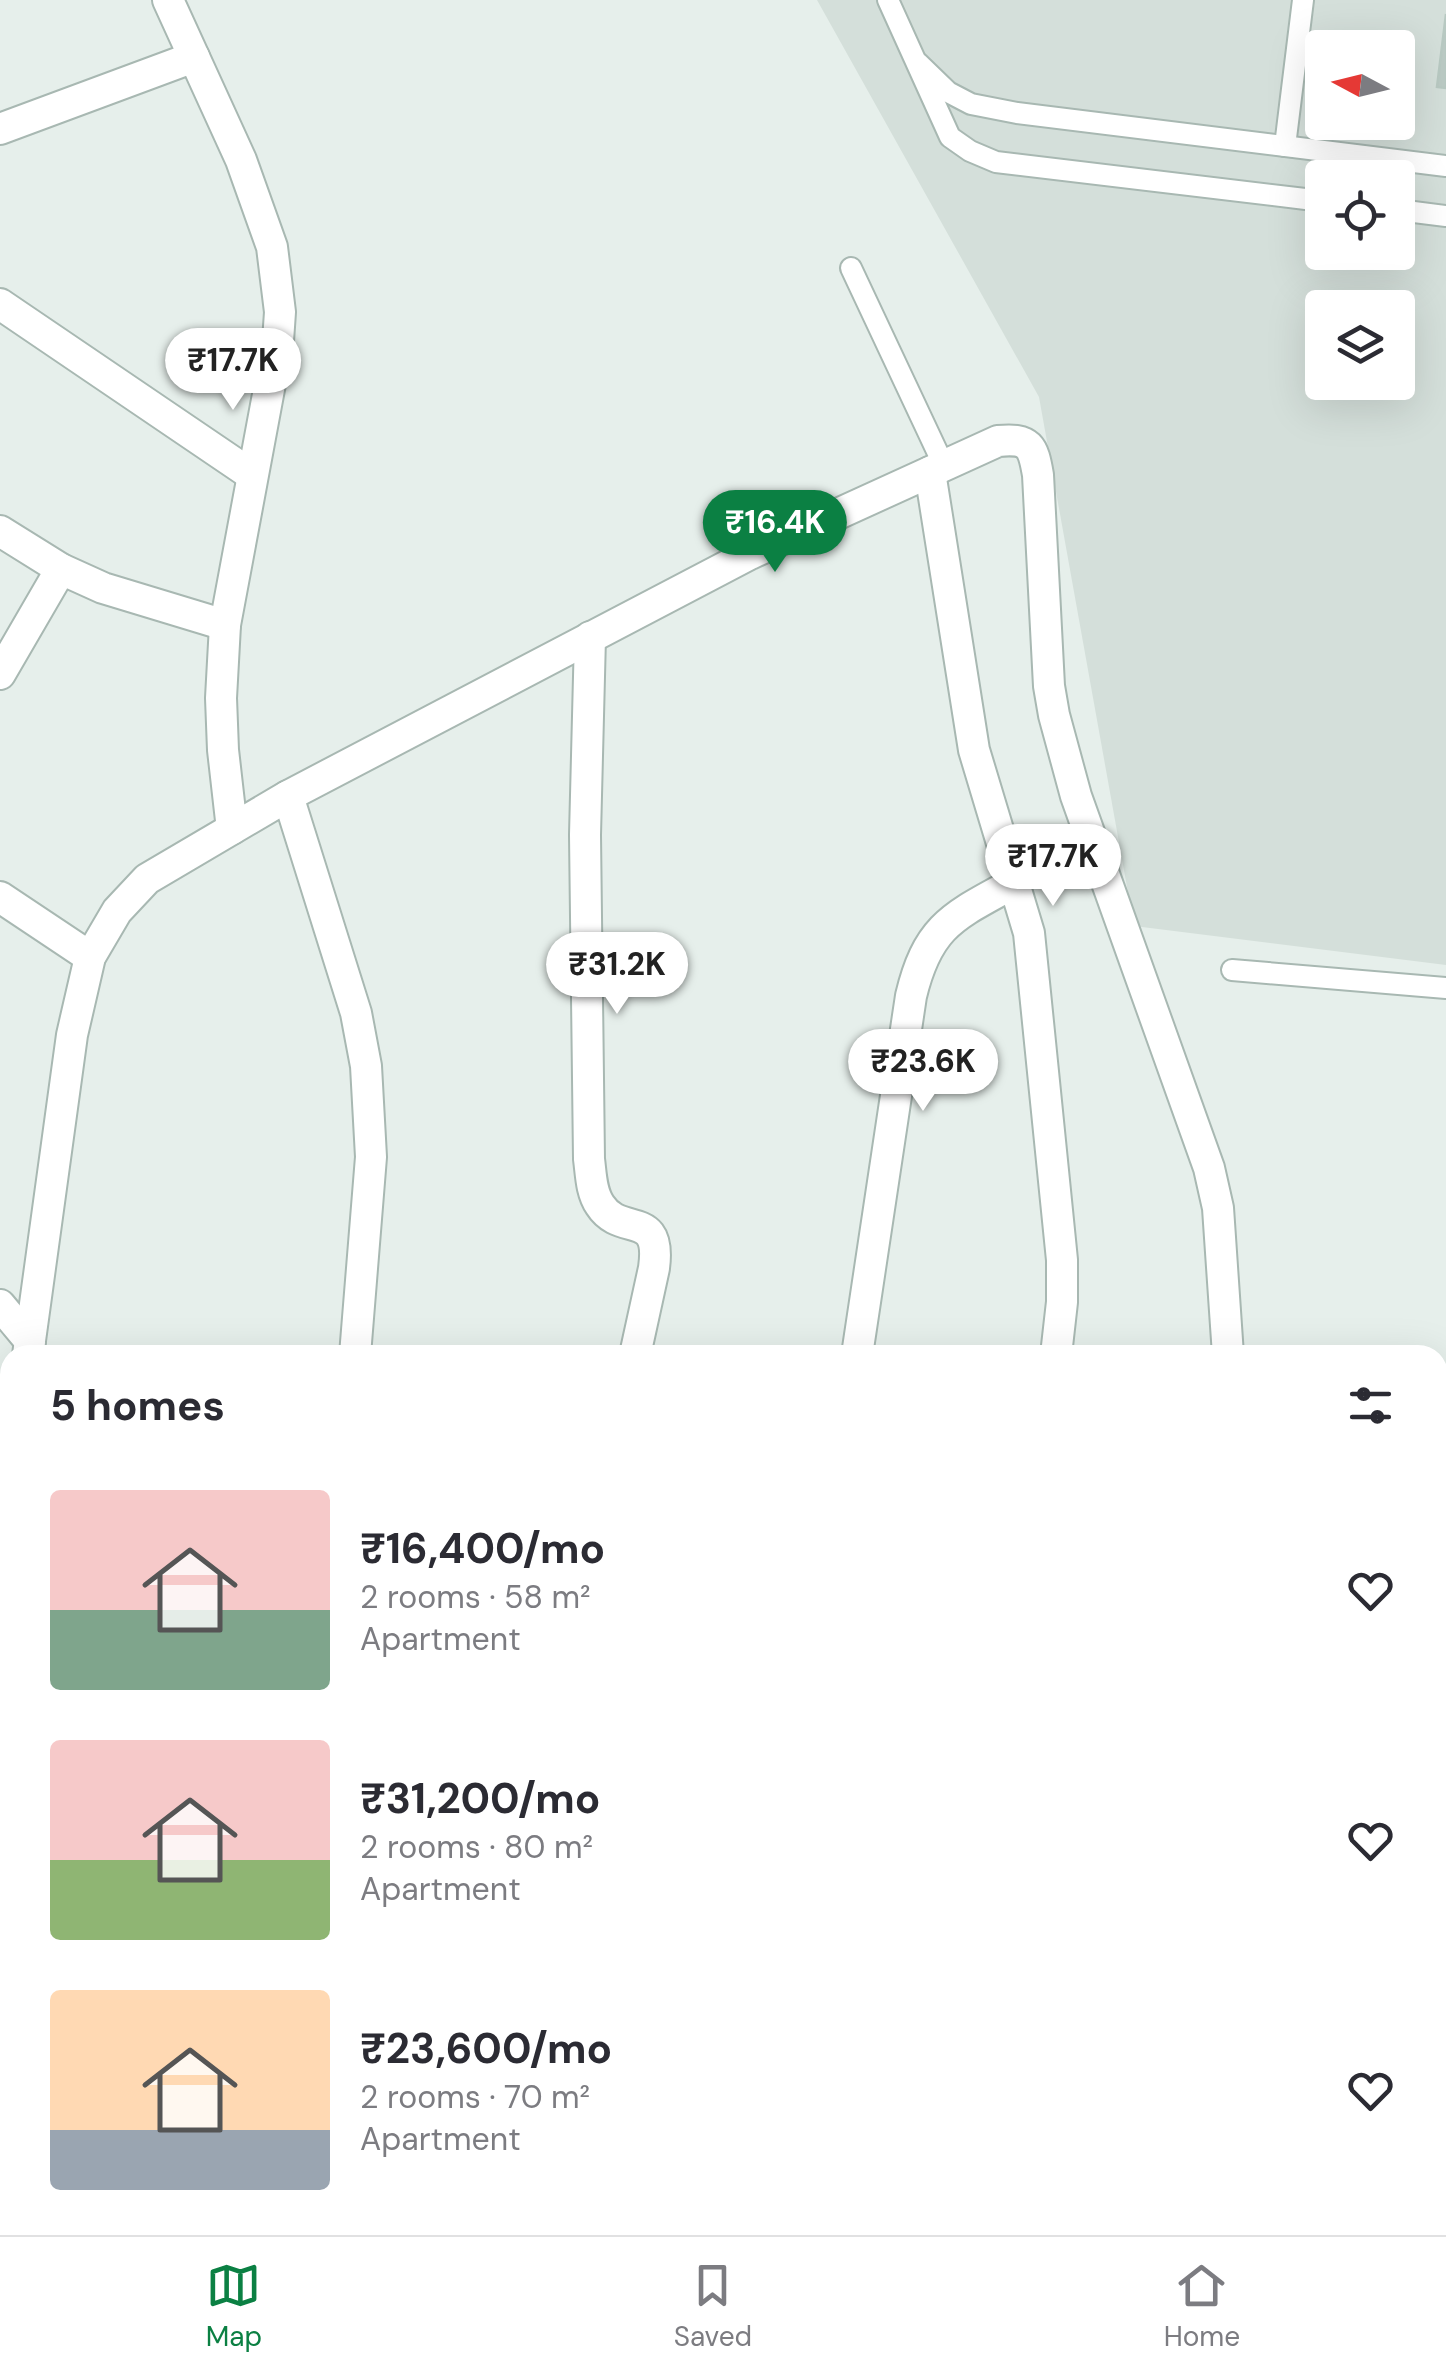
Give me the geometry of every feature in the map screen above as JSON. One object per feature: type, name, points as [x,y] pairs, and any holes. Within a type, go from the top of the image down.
[{"type":"street","points":[[168,0],[241,160],[272,247],[280,312],[278,342],[225,625],[221,698],[232,830]]},
{"type":"street","points":[[0,129],[194,58]]},
{"type":"street","points":[[0,304],[252,474]]},
{"type":"street","points":[[28,1345],[72,1035],[90,957],[117,911],[148,879],[288,796],[750,554],[998,441],[1012,440],[1025,442],[1034,452],[1049,686],[1076,796],[1210,1168],[1218,1208],[1227,1345]]},
{"type":"street","points":[[937,469],[974,750],[1029,932],[1062,1260],[1057,1345]]},
{"type":"street","points":[[0,531],[61,569],[103,588],[225,625]]},
{"type":"street","points":[[0,674],[61,569]]},
{"type":"street","points":[[590,636],[585,834],[589,1159],[601,1208],[611,1217],[649,1231],[654,1240],[654,1268],[637,1345]]},
{"type":"street","points":[[288,796],[356,1013],[366,1066],[371,1157],[356,1345]]},
{"type":"street","points":[[859,1345],[917,970],[941,929],[965,910],[1014,883]]},
{"type":"street","points":[[0,897],[90,957]]},
{"type":"street","points":[[0,1304],[26,1345]]},
{"type":"lane","points":[[888,0],[950,137],[970,152],[996,162],[1305,199]]},
{"type":"lane","points":[[1285,146],[1302,0]]},
{"type":"lane","points":[[918,63],[948,92],[970,104],[1446,166]]},
{"type":"lane","points":[[1415,212],[1446,216]]},
{"type":"lane","points":[[851,268],[937,469]]},
{"type":"lane","points":[[1232,970],[1446,988]]},
{"type":"shaded area","points":[[817,0],[1446,0],[1446,965],[1134,926],[1039,397]]},
{"type":"building","points":[[1446,14],[1446,88],[1437,87]]}]
